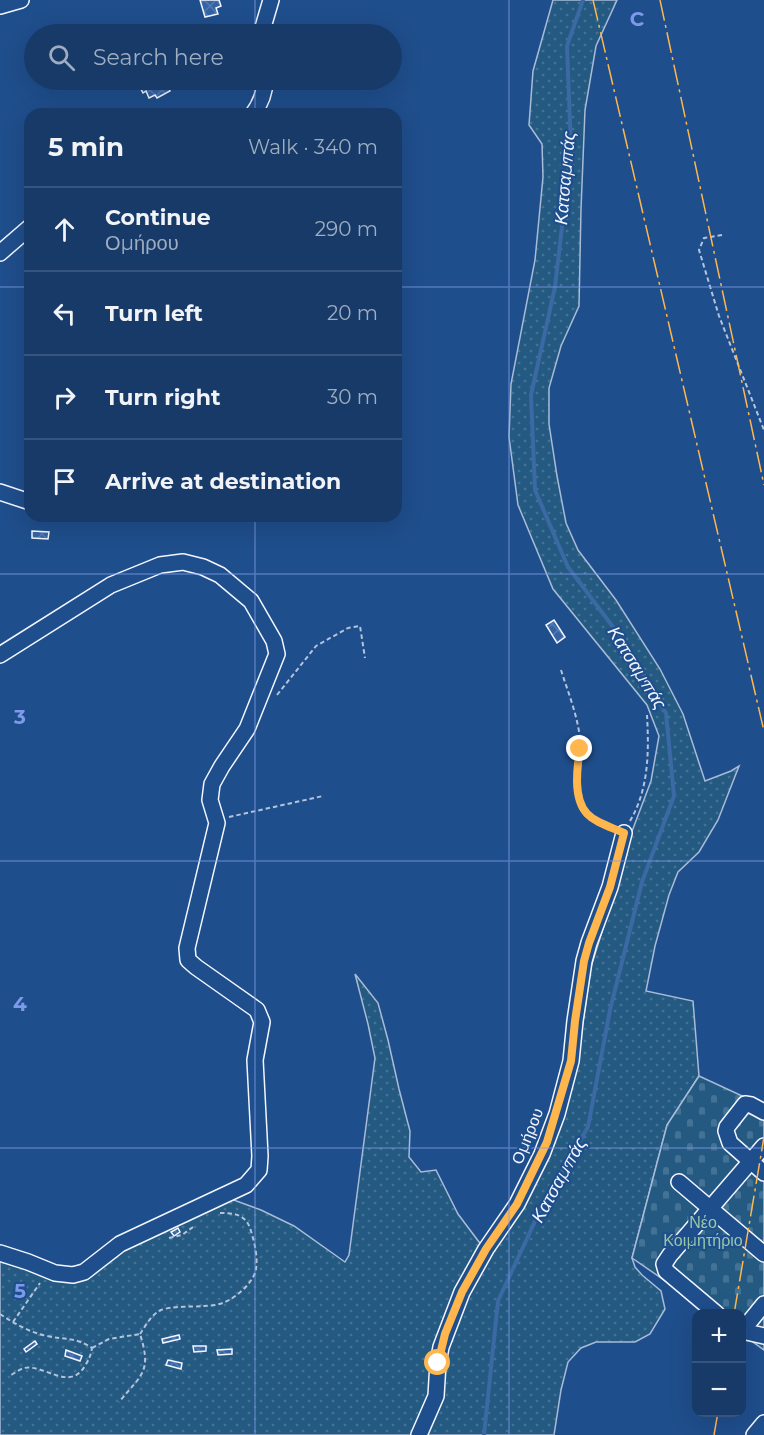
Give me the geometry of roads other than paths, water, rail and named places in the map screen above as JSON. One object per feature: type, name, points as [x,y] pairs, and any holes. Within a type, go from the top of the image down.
[{"type":"street","points":[[0,6],[21,0]]},
{"type":"street","points":[[264,24],[271,0]]},
{"type":"street","points":[[258,108],[265,90]]},
{"type":"street","points":[[0,253],[24,232]]},
{"type":"street","points":[[0,492],[24,500]]},
{"type":"street","points":[[0,655],[111,585],[160,565],[183,562],[203,567],[220,575],[251,601],[274,641],[277,654],[247,729],[212,784],[210,800],[217,823],[187,948],[188,960],[257,1011],[262,1022],[255,1060],[259,1170],[246,1185],[120,1244],[84,1272],[73,1275],[55,1273],[0,1253]]},
{"type":"street","name":"Ομήρου","points":[[419,1435],[436,1396],[441,1347],[462,1292],[486,1249],[517,1204],[542,1154],[556,1114],[571,1061],[584,961],[610,887],[624,833]]},
{"type":"street","points":[[764,1112],[745,1104],[726,1131],[730,1143],[764,1173]]},
{"type":"street","points":[[711,1309],[666,1271],[664,1264],[764,1146]]},
{"type":"street","points":[[679,1182],[764,1254]]},
{"type":"street","points":[[764,1304],[741,1331],[764,1336]]},
{"type":"street","points":[[754,1435],[764,1423]]},
{"type":"waterway","name":"Κατσαμπάς","points":[[484,1435],[498,1301],[543,1204],[588,1127],[610,1010],[642,882],[674,796],[666,713],[625,643],[568,567],[535,490],[531,395],[555,287],[571,149],[567,46],[583,0]]},
{"type":"park label","name":"Νέο Κοιμητήριο","points":[[703,1231]]}]
